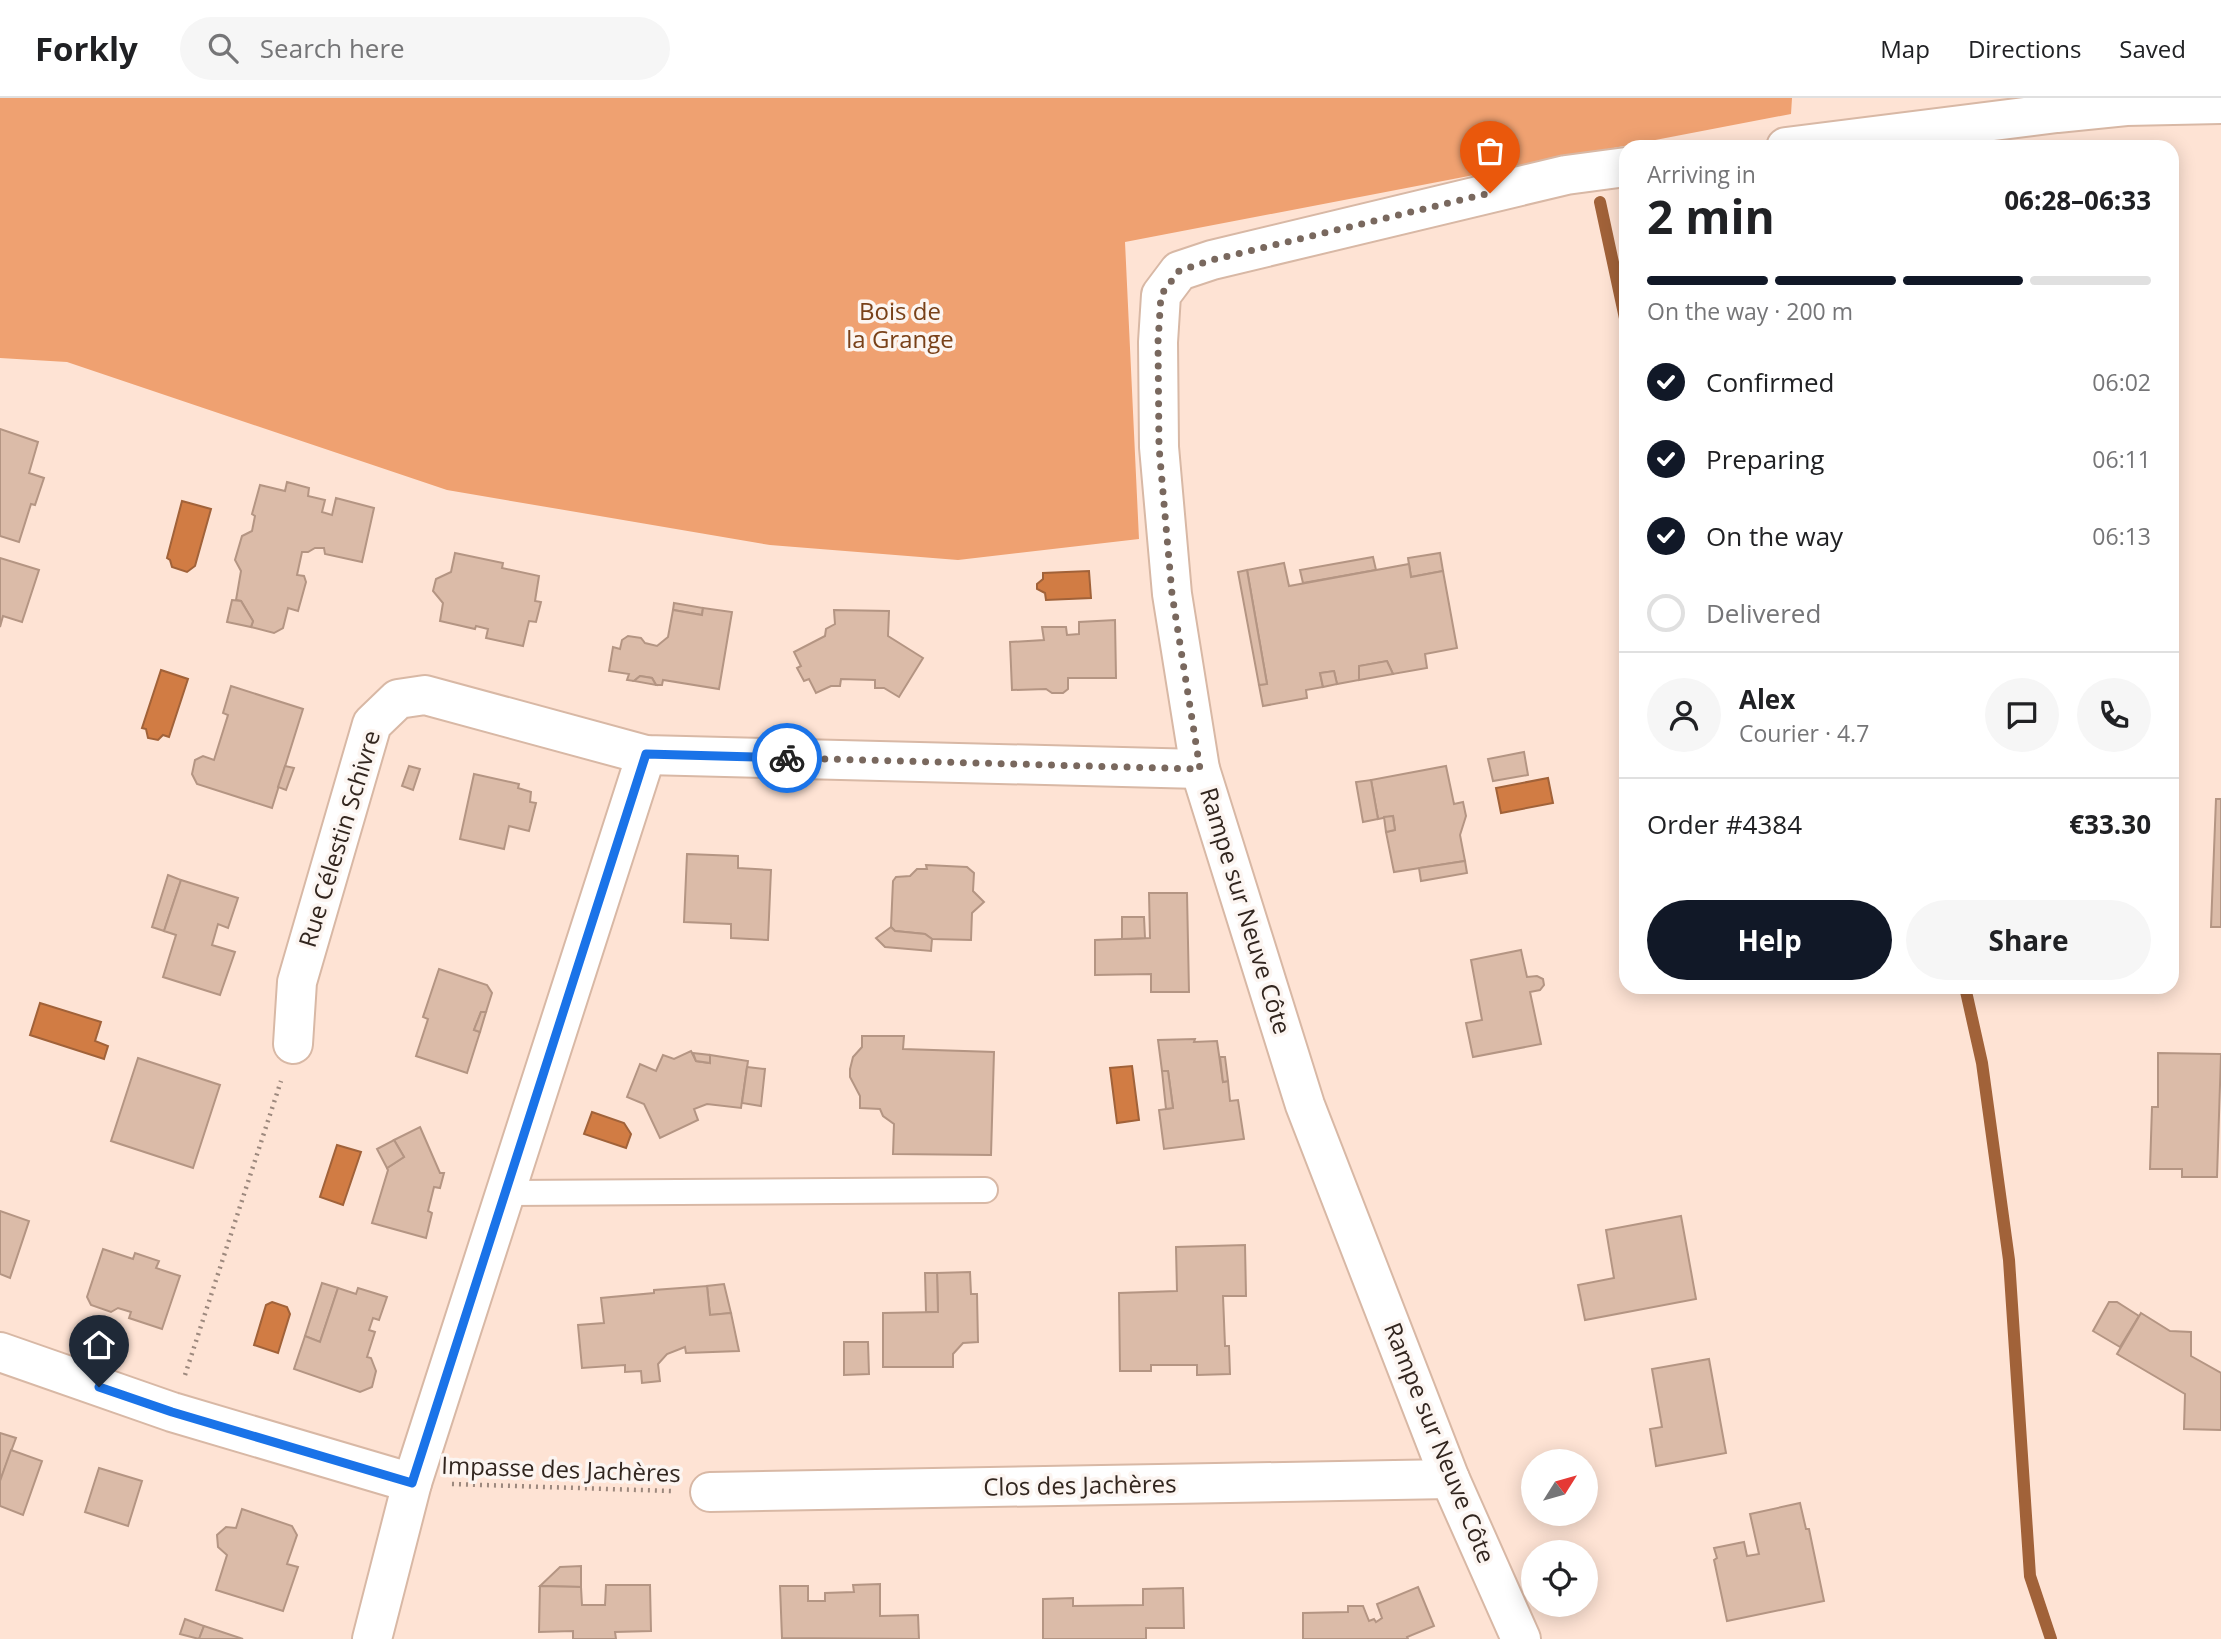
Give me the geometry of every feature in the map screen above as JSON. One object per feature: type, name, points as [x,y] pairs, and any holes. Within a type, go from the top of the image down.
[{"type":"street","points":[[1843,140],[2112,107],[2221,104]]},
{"type":"street","name":"Rampe sur Neuve Côte","points":[[1521,1639],[1450,1479],[1305,1105],[1200,769],[1172,594],[1159,447],[1158,342],[1161,295],[1179,271],[1212,260],[1566,175],[1619,168]]},
{"type":"street","name":"Rue Célestin Schivre","points":[[293,1044],[297,982],[372,724],[398,699],[425,695],[646,754],[1200,769]]},
{"type":"street","points":[[372,1639],[412,1483],[646,754]]},
{"type":"street","points":[[0,1352],[172,1412],[412,1483]]},
{"type":"street","name":"Clos des Jachères","points":[[710,1492],[1450,1479]]},
{"type":"lane","points":[[505,1193],[985,1189]]},
{"type":"path","points":[[172,1412],[293,1044]]},
{"type":"path","name":"Impasse des Jachères","points":[[412,1483],[710,1492]]},
{"type":"green space","name":"Bois de la Grange","points":[[0,98],[1792,98],[1791,114],[1656,140],[1619,140],[1619,147],[1125,242],[1139,539],[958,560],[770,545],[447,490],[67,362],[0,358]]},
{"type":"shaded area","points":[[182,501],[211,509],[195,566],[187,572],[172,567],[167,558]]},
{"type":"shaded area","points":[[1089,571],[1091,598],[1046,600],[1045,593],[1037,589],[1037,584],[1043,579],[1043,573]]},
{"type":"shaded area","points":[[161,670],[188,679],[169,737],[163,735],[158,740],[148,738],[146,729],[142,728]]},
{"type":"shaded area","points":[[1548,778],[1553,803],[1501,813],[1496,788]]},
{"type":"shaded area","points":[[40,1003],[101,1022],[95,1041],[108,1046],[104,1059],[30,1035]]},
{"type":"shaded area","points":[[1132,1066],[1139,1120],[1117,1123],[1110,1068]]},
{"type":"shaded area","points":[[592,1112],[624,1123],[631,1134],[626,1148],[584,1134]]},
{"type":"shaded area","points":[[337,1145],[361,1152],[343,1205],[320,1197]]},
{"type":"shaded area","points":[[272,1302],[287,1307],[290,1314],[278,1353],[254,1345],[266,1305]]},
{"type":"building","points":[[0,429],[38,442],[29,473],[44,478],[35,505],[31,504],[19,542],[0,536]]},
{"type":"building","points":[[287,482],[309,488],[308,496],[325,500],[322,512],[332,515],[336,498],[374,508],[362,562],[325,554],[324,548],[302,552],[297,575],[304,576],[306,582],[298,611],[288,608],[283,628],[274,633],[251,627],[253,621],[241,601],[236,600],[241,571],[235,560],[242,536],[252,531],[255,516],[252,514],[260,485],[285,491]]},
{"type":"building","points":[[455,553],[503,563],[502,568],[539,576],[535,601],[541,602],[536,622],[529,621],[523,646],[486,638],[488,629],[476,626],[475,629],[440,621],[443,603],[433,591],[436,579],[451,572]]},
{"type":"building","points":[[1440,553],[1443,571],[1411,577],[1408,558]]},
{"type":"building","points":[[1373,557],[1376,570],[1303,583],[1300,570]]},
{"type":"building","points":[[0,558],[39,570],[22,622],[3,616],[0,627]]},
{"type":"building","points":[[1284,563],[1289,586],[1409,564],[1411,577],[1443,571],[1457,648],[1425,654],[1427,668],[1393,674],[1387,661],[1359,666],[1359,680],[1337,684],[1334,671],[1320,673],[1323,687],[1306,690],[1307,698],[1263,706],[1259,685],[1267,684],[1247,570]]},
{"type":"building","points":[[1247,570],[1267,684],[1259,685],[1238,572]]},
{"type":"building","points":[[232,600],[241,601],[253,621],[251,627],[227,622]]},
{"type":"building","points":[[674,603],[703,608],[702,615],[673,610]]},
{"type":"building","points":[[703,608],[732,612],[719,689],[663,680],[662,685],[656,685],[652,678],[640,676],[634,681],[627,680],[629,674],[609,671],[613,647],[620,649],[622,640],[628,636],[641,638],[645,643],[657,646],[668,637],[673,610],[702,615]]},
{"type":"building","points":[[834,610],[889,611],[888,636],[923,658],[899,697],[884,688],[875,688],[875,680],[841,679],[840,686],[831,686],[816,693],[809,679],[804,681],[797,668],[801,666],[794,652],[825,636],[826,629],[835,624]]},
{"type":"building","points":[[1115,620],[1116,678],[1068,678],[1068,689],[1063,693],[1052,693],[1046,689],[1012,690],[1010,642],[1044,640],[1042,627],[1066,627],[1067,635],[1079,634],[1079,622]]},
{"type":"building","points":[[1387,661],[1393,674],[1359,680],[1359,666]]},
{"type":"building","points":[[1334,671],[1337,684],[1323,687],[1320,673]]},
{"type":"building","points":[[640,676],[652,678],[656,685],[634,681]]},
{"type":"building","points":[[231,686],[303,709],[272,808],[197,784],[192,774],[195,760],[203,756],[214,760],[228,715],[223,713]]},
{"type":"building","points":[[1524,752],[1528,775],[1493,781],[1488,759]]},
{"type":"building","points":[[285,766],[294,768],[286,790],[278,787]]},
{"type":"building","points":[[409,766],[420,769],[413,790],[402,786]]},
{"type":"building","points":[[1446,766],[1454,804],[1463,802],[1466,816],[1460,835],[1465,861],[1394,872],[1386,832],[1395,830],[1393,816],[1378,819],[1371,780]]},
{"type":"building","points":[[474,774],[519,784],[518,788],[531,792],[530,802],[536,803],[529,831],[509,826],[504,849],[460,839]]},
{"type":"building","points":[[1371,780],[1378,819],[1363,822],[1356,782]]},
{"type":"building","points":[[2216,799],[2221,799],[2221,927],[2211,927]]},
{"type":"building","points":[[1393,816],[1395,830],[1386,832],[1384,817]]},
{"type":"building","points":[[687,854],[738,856],[738,868],[771,870],[768,940],[731,938],[731,924],[684,922]]},
{"type":"building","points":[[1465,861],[1467,873],[1421,881],[1419,868]]},
{"type":"building","points":[[926,865],[967,867],[974,873],[973,891],[984,902],[972,913],[971,940],[932,939],[925,934],[895,931],[891,927],[893,881],[896,877],[910,876],[917,869],[927,869]]},
{"type":"building","points":[[168,875],[181,880],[164,931],[152,927]]},
{"type":"building","points":[[181,880],[238,898],[228,928],[218,924],[212,945],[235,952],[220,995],[163,977],[176,935],[164,931]]},
{"type":"building","points":[[1149,893],[1187,893],[1189,992],[1151,992],[1151,974],[1095,975],[1095,940],[1150,938]]},
{"type":"building","points":[[1122,917],[1144,917],[1145,938],[1122,939]]},
{"type":"building","points":[[891,927],[895,931],[925,934],[932,939],[931,951],[885,947],[876,938]]},
{"type":"building","points":[[1521,950],[1527,977],[1537,976],[1543,979],[1544,985],[1540,990],[1530,992],[1541,1044],[1473,1057],[1466,1023],[1482,1020],[1471,960]]},
{"type":"building","points":[[439,969],[487,985],[492,993],[486,1012],[481,1012],[474,1030],[480,1032],[467,1073],[416,1056],[428,1019],[423,1017]]},
{"type":"building","points":[[481,1012],[486,1012],[480,1032],[474,1030]]},
{"type":"building","points":[[862,1036],[904,1036],[903,1049],[994,1052],[991,1155],[893,1154],[894,1124],[883,1116],[880,1109],[860,1108],[860,1096],[850,1077],[853,1057],[862,1047]]},
{"type":"building","points":[[1195,1039],[1194,1042],[1217,1041],[1223,1082],[1228,1081],[1230,1101],[1238,1100],[1244,1139],[1164,1149],[1159,1110],[1173,1108],[1168,1071],[1162,1071],[1158,1040]]},
{"type":"building","points":[[691,1051],[696,1061],[710,1063],[710,1055],[748,1061],[741,1108],[707,1104],[694,1109],[698,1120],[660,1138],[644,1104],[627,1097],[640,1064],[656,1071],[663,1055],[674,1059]]},
{"type":"building","points":[[693,1053],[710,1055],[710,1063],[696,1061]]},
{"type":"building","points":[[2158,1053],[2221,1054],[2217,1177],[2182,1177],[2182,1169],[2150,1169],[2152,1107],[2158,1107]]},
{"type":"building","points":[[1220,1057],[1225,1057],[1228,1081],[1223,1082]]},
{"type":"building","points":[[138,1058],[220,1085],[193,1168],[111,1141]]},
{"type":"building","points":[[747,1067],[765,1069],[761,1106],[742,1103]]},
{"type":"building","points":[[1162,1071],[1168,1071],[1173,1108],[1166,1109]]},
{"type":"building","points":[[420,1127],[440,1173],[444,1173],[440,1188],[434,1187],[428,1211],[432,1213],[426,1238],[372,1223],[387,1168],[404,1157],[394,1140]]},
{"type":"building","points":[[394,1140],[404,1157],[387,1168],[377,1149]]},
{"type":"building","points":[[0,1211],[29,1221],[10,1278],[0,1274]]},
{"type":"building","points":[[1681,1216],[1696,1299],[1585,1320],[1578,1285],[1614,1278],[1606,1230]]},
{"type":"building","points":[[1245,1245],[1246,1296],[1223,1296],[1225,1346],[1229,1346],[1230,1374],[1197,1375],[1197,1365],[1151,1365],[1151,1371],[1120,1371],[1119,1293],[1177,1291],[1176,1247]]},
{"type":"building","points":[[103,1249],[133,1259],[135,1253],[159,1261],[156,1268],[180,1276],[162,1329],[129,1318],[131,1312],[118,1308],[111,1312],[91,1305],[87,1297]]},
{"type":"building","points":[[970,1272],[971,1294],[977,1294],[978,1342],[963,1343],[953,1354],[953,1367],[883,1367],[883,1313],[938,1312],[937,1273]]},
{"type":"building","points":[[925,1273],[937,1273],[938,1312],[926,1312]]},
{"type":"building","points":[[322,1283],[338,1288],[320,1342],[305,1336]]},
{"type":"building","points":[[724,1284],[731,1313],[710,1315],[707,1286]]},
{"type":"building","points":[[707,1286],[710,1315],[731,1313],[739,1351],[686,1353],[685,1347],[667,1354],[658,1364],[660,1381],[642,1383],[641,1371],[625,1372],[625,1365],[582,1368],[578,1325],[604,1323],[601,1298]]},
{"type":"building","points":[[338,1288],[356,1294],[358,1288],[387,1297],[379,1320],[373,1318],[369,1330],[375,1332],[367,1357],[371,1358],[376,1371],[372,1387],[360,1392],[294,1369],[305,1336],[320,1342]]},
{"type":"building","points":[[2109,1302],[2117,1302],[2139,1316],[2120,1347],[2093,1331]]},
{"type":"building","points":[[2141,1313],[2170,1331],[2191,1332],[2191,1356],[2221,1373],[2221,1430],[2184,1429],[2185,1394],[2117,1354]]},
{"type":"building","points":[[844,1342],[868,1342],[869,1374],[844,1375]]},
{"type":"building","points":[[1709,1359],[1726,1453],[1656,1466],[1650,1429],[1662,1427],[1652,1369]]},
{"type":"building","points":[[0,1433],[16,1438],[0,1481]]},
{"type":"building","points":[[11,1450],[42,1461],[23,1515],[0,1506],[0,1481]]},
{"type":"building","points":[[99,1468],[142,1481],[128,1526],[85,1512]]},
{"type":"building","points":[[1800,1503],[1806,1529],[1809,1529],[1824,1601],[1727,1621],[1714,1560],[1717,1558],[1714,1548],[1744,1542],[1747,1556],[1759,1554],[1750,1514]]},
{"type":"building","points":[[242,1509],[292,1526],[297,1535],[287,1564],[298,1567],[283,1611],[216,1590],[227,1555],[218,1547],[217,1535],[226,1527],[236,1528]]},
{"type":"building","points":[[581,1566],[581,1587],[540,1586],[560,1567]]},
{"type":"building","points":[[880,1584],[880,1616],[918,1615],[919,1639],[782,1638],[780,1586],[808,1586],[808,1601],[825,1601],[825,1593],[854,1592],[853,1585]]},
{"type":"building","points":[[606,1585],[650,1585],[651,1631],[615,1632],[616,1639],[573,1639],[573,1631],[539,1632],[540,1586],[581,1587],[582,1605],[605,1605]]},
{"type":"building","points":[[1418,1587],[1434,1626],[1407,1637],[1408,1639],[1303,1639],[1303,1613],[1348,1612],[1348,1606],[1363,1606],[1369,1621],[1374,1619],[1376,1622],[1382,1618],[1377,1604]]},
{"type":"building","points":[[1183,1588],[1184,1628],[1146,1628],[1146,1639],[1043,1639],[1043,1599],[1073,1598],[1073,1606],[1143,1605],[1143,1589]]},
{"type":"building","points":[[185,1619],[204,1626],[199,1639],[180,1634]]},
{"type":"building","points":[[204,1626],[243,1639],[199,1639]]},
{"type":"waterway","points":[[1600,202],[1619,290]]},
{"type":"waterway","points":[[1967,994],[1982,1063],[2009,1260],[2030,1576],[2051,1639]]},
{"type":"way so far","points":[[787,758],[1200,769],[1172,594],[1159,447],[1158,342],[1161,295],[1179,271],[1212,260],[1490,193]]},
{"type":"route","points":[[99,1387],[172,1412],[412,1483],[646,754],[787,758]]}]
